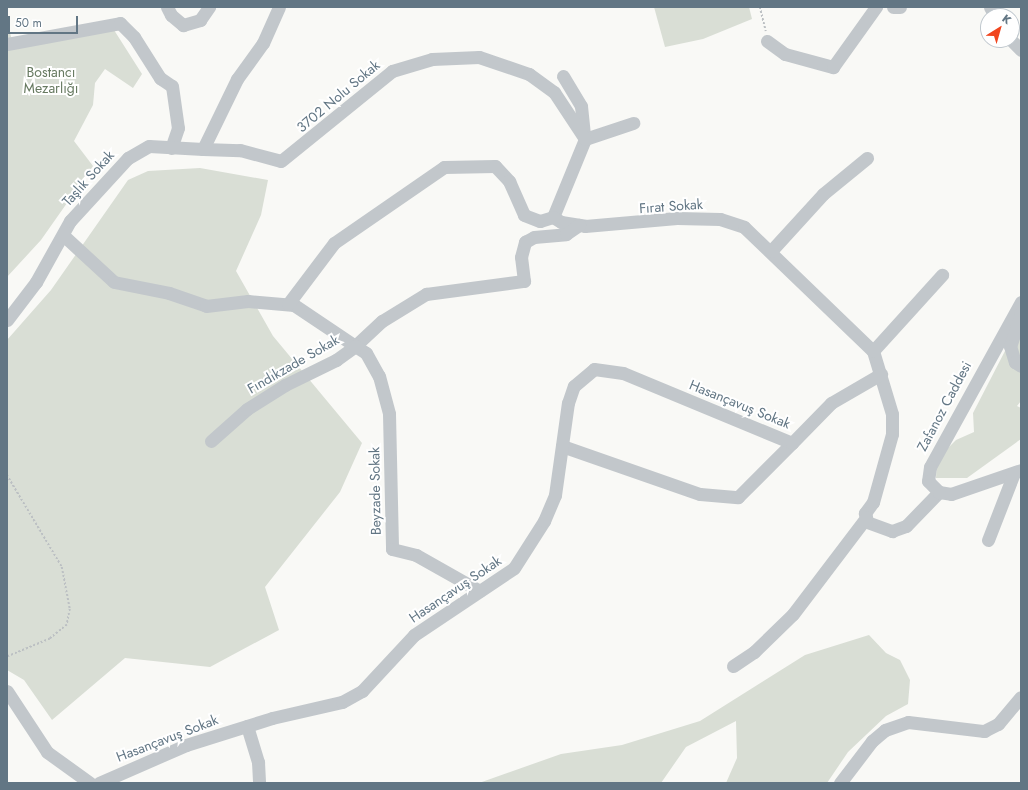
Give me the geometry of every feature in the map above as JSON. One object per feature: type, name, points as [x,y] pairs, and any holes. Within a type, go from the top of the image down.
[{"type":"street","points":[[167,7],[171,15],[183,25],[200,20],[209,7]]},
{"type":"street","points":[[203,149],[237,79],[263,43],[278,7]]},
{"type":"street","points":[[767,41],[785,54],[833,66],[876,7]]},
{"type":"street","points":[[893,7],[900,7]]},
{"type":"street","points":[[7,44],[120,23],[134,37],[160,78],[172,86],[178,128],[170,148]]},
{"type":"street","name":"3702 Nolu Sokak","points":[[203,149],[240,150],[281,161],[392,71],[432,59],[479,57],[529,74],[554,92],[585,139]]},
{"type":"street","points":[[288,304],[322,255],[334,243],[444,167],[496,166],[509,181],[524,215],[540,221],[553,217],[585,139],[581,106],[563,76]]},
{"type":"street","points":[[585,139],[633,123]]},
{"type":"street","name":"Taşlık Sokak","points":[[7,320],[36,282],[63,235],[89,197],[128,158],[149,146],[203,149]]},
{"type":"street","points":[[771,251],[823,194],[867,158]]},
{"type":"street","name":"Fırat Sokak","points":[[553,217],[561,222],[580,224],[720,219],[744,227],[771,251],[873,351],[892,414],[892,434],[866,518]]},
{"type":"street","name":"Fındıkzade Sokak","points":[[211,441],[247,409],[285,385],[336,360],[355,346],[382,321],[426,294],[524,281],[521,257],[525,242],[534,238],[566,234],[580,224]]},
{"type":"street","points":[[63,235],[114,282],[169,293],[206,306],[248,301],[288,304],[326,324],[355,346]]},
{"type":"street","points":[[873,351],[942,275]]},
{"type":"street","name":"Zafanoz Caddesi","points":[[939,492],[928,481],[930,467],[1021,302]]},
{"type":"street","points":[[1021,313],[1010,346],[1015,362],[1021,366]]},
{"type":"street","name":"Beyzade Sokak","points":[[355,346],[366,353],[379,376],[389,414],[392,549],[416,555],[480,591]]},
{"type":"street","name":"Hasançavuş Sokak","points":[[99,783],[186,745],[247,726],[319,709],[362,691],[414,635],[514,568],[544,521],[556,495],[562,446],[574,386],[594,369],[623,373],[792,443],[831,403],[881,374]]},
{"type":"street","points":[[562,446],[700,494],[738,497],[792,443]]},
{"type":"street","points":[[866,518],[866,522],[892,531],[906,526],[939,492],[951,494],[972,489],[1018,471]]},
{"type":"street","points":[[988,540],[1018,471]]},
{"type":"street","points":[[733,666],[754,652],[793,614],[866,518]]},
{"type":"street","points":[[7,691],[46,752],[90,783]]},
{"type":"street","points":[[840,783],[872,741],[886,730],[908,722],[984,731],[998,724],[1021,697]]},
{"type":"street","points":[[247,726],[258,762],[259,783]]},
{"type":"path","points":[[760,7],[767,41]]},
{"type":"path","points":[[7,475],[62,567],[70,609],[67,625],[50,639],[7,657]]},
{"type":"green space","points":[[654,7],[749,7],[752,19],[703,39],[665,47]]},
{"type":"green space","name":"Bostancı Mezarlığı","points":[[7,22],[12,40],[114,30],[142,74],[133,88],[105,69],[95,83],[93,105],[74,141],[93,166],[41,240],[7,277]]},
{"type":"green space","points":[[200,168],[268,180],[261,215],[236,271],[273,336],[362,443],[340,492],[265,587],[279,630],[210,667],[125,658],[52,720],[24,680],[7,670],[7,340],[51,290],[128,180],[148,171]]},
{"type":"green space","points":[[1021,320],[1021,401],[1017,406],[1021,408],[1021,439],[967,478],[936,478],[937,459],[956,440],[974,432],[973,413]]},
{"type":"green space","points":[[869,635],[886,653],[900,660],[910,680],[908,704],[886,716],[848,752],[827,783],[726,783],[737,758],[736,721],[686,747],[661,783],[479,783],[561,754],[622,745],[700,721],[805,655]]}]
